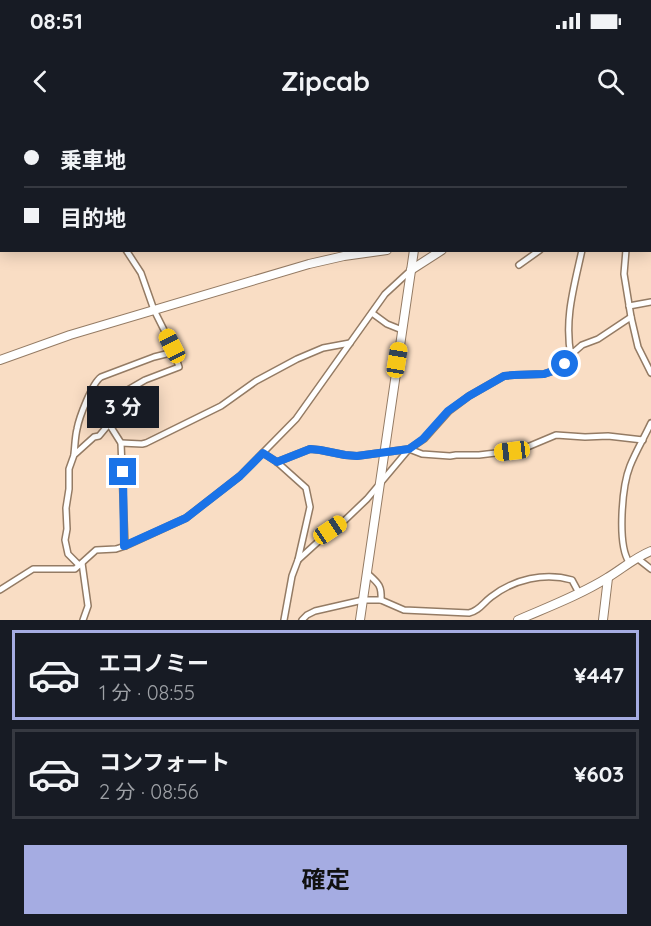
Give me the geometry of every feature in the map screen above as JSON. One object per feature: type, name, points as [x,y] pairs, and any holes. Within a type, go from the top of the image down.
[{"type":"street","points":[[74,455],[94,437],[99,436],[109,424],[112,405],[126,391],[145,380],[179,367],[154,310],[141,273],[127,252]]},
{"type":"street","points":[[0,360],[70,335],[309,264],[373,252]]},
{"type":"street","points":[[360,620],[414,252]]},
{"type":"street","points":[[0,590],[33,569],[75,568],[96,550],[116,549],[186,518],[240,476],[296,419],[385,294],[411,270],[439,252]]},
{"type":"street","points":[[519,266],[537,252]]},
{"type":"street","points":[[571,356],[568,342],[568,313],[582,252]]},
{"type":"street","points":[[626,252],[624,274],[631,317],[638,347],[651,372]]},
{"type":"street","points":[[629,306],[651,302]]},
{"type":"street","points":[[372,313],[387,324],[402,330]]},
{"type":"street","points":[[298,560],[330,530],[344,521],[380,485],[409,449],[423,439],[448,411],[504,376],[544,374],[559,369],[582,345],[598,339],[631,317]]},
{"type":"street","points":[[121,443],[146,443],[221,406],[255,381],[297,359],[323,348],[350,343]]},
{"type":"street","points":[[83,620],[88,606],[81,564],[68,554],[65,540],[69,470],[74,455],[77,428],[96,380],[154,357],[174,352]]},
{"type":"street","points":[[109,424],[121,443],[124,546]]},
{"type":"street","points":[[629,562],[624,553],[622,511],[630,466],[650,427]]},
{"type":"street","points":[[277,462],[310,449],[357,456],[409,449],[422,454],[450,456],[512,451],[556,435],[608,436],[643,440]]},
{"type":"street","points":[[263,453],[277,462],[306,488],[310,507],[292,576],[284,620]]},
{"type":"street","points":[[518,620],[609,578],[629,562],[651,551]]},
{"type":"street","points":[[637,558],[651,568]]},
{"type":"street","points":[[367,573],[382,589],[381,600]]},
{"type":"street","points":[[302,620],[315,611],[363,600],[381,600],[404,610],[477,612],[493,596],[512,585],[536,577],[552,576],[572,580],[579,593]]},
{"type":"street","points":[[603,620],[609,578]]},
{"type":"route","points":[[123,472],[124,546],[186,518],[240,476],[263,453],[277,462],[310,449],[357,456],[409,449],[423,439],[448,411],[504,376],[544,374],[559,369],[565,364]]}]
